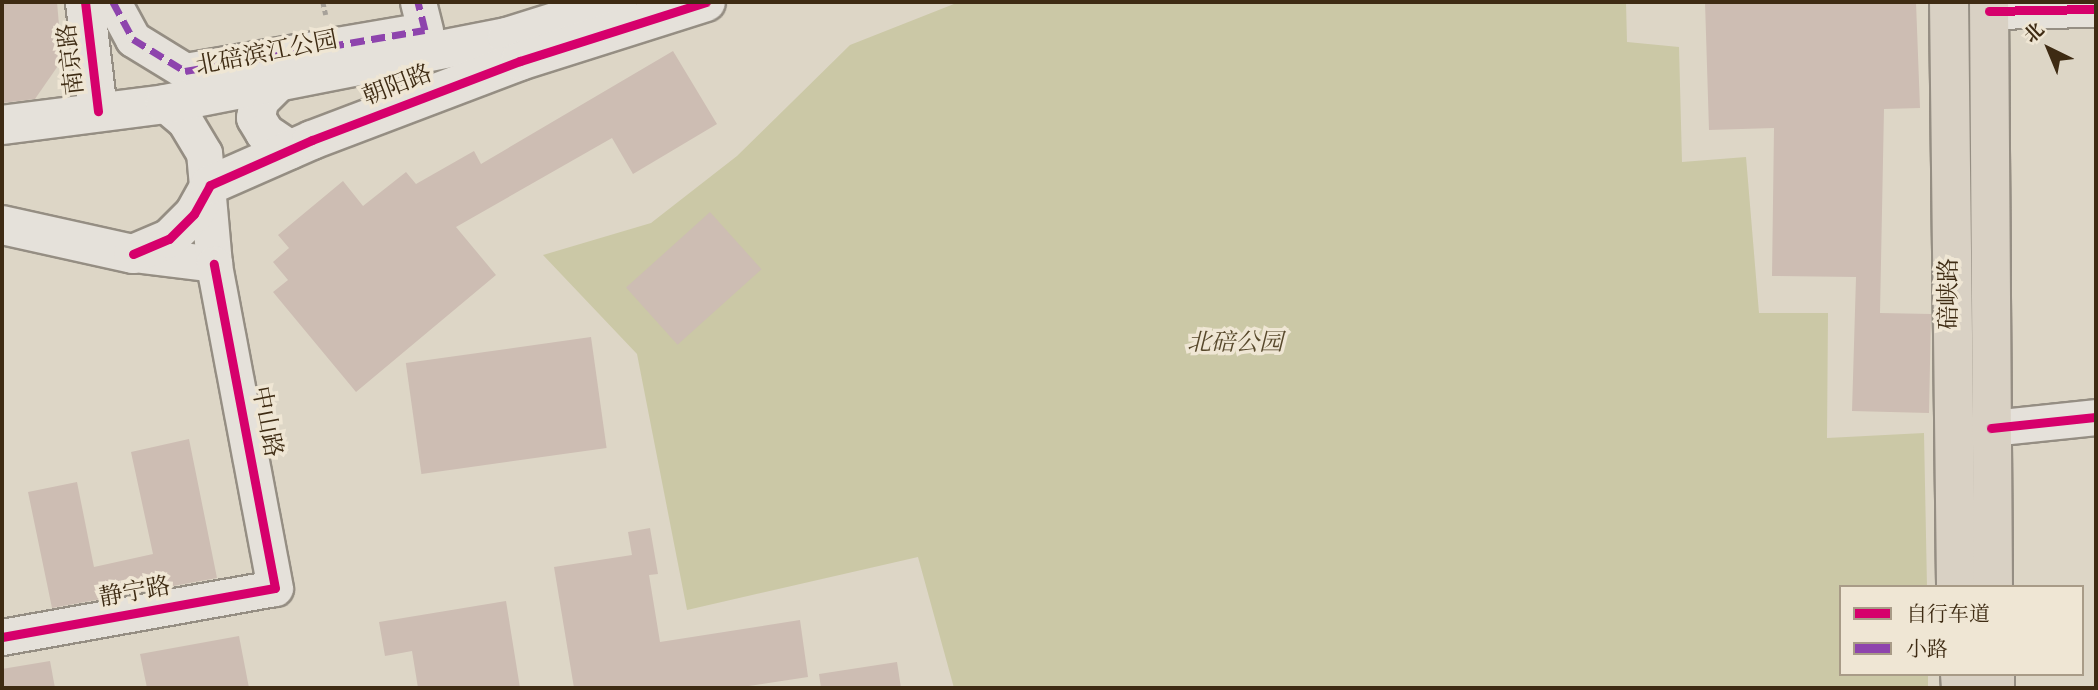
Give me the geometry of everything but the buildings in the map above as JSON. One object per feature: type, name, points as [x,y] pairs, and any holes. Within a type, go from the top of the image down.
[{"type":"main road","name":"碚峡路","points":[[1949,2],[1956,585]]},
{"type":"main road","name":"碚峡路","points":[[1989,6],[1993,585]]},
{"type":"street","name":"南京路","points":[[85,2],[98,111]]},
{"type":"street","name":"北碚滨江公园","points":[[113,2],[133,39],[185,71],[330,41],[425,30],[418,2]]},
{"type":"street","points":[[2,125],[165,104],[507,37],[618,2]]},
{"type":"street","name":"朝阳路","points":[[210,185],[290,150],[520,61],[706,2]]},
{"type":"street","points":[[1989,6],[2096,9]]},
{"type":"street","points":[[280,80],[259,101],[256,118],[265,133],[290,150]]},
{"type":"street","name":"中山路","points":[[165,104],[185,121],[204,153],[210,185],[214,264],[275,588]]},
{"type":"street","points":[[133,254],[169,239],[194,214],[210,185]]},
{"type":"street","points":[[2,225],[133,254],[214,264]]},
{"type":"street","points":[[1991,428],[2096,417]]},
{"type":"street","name":"静宁路","points":[[2,637],[275,588]]},
{"type":"green space","name":"北碚公园","points":[[959,2],[1626,2],[1627,42],[1679,47],[1682,162],[1746,157],[1759,313],[1828,313],[1827,438],[1924,433],[1927,585],[1839,585],[1839,676],[1928,676],[1928,688],[954,688],[918,557],[687,610],[637,354],[543,255],[651,223],[737,156],[850,45]]},
{"type":"marked path","points":[[113,2],[133,39],[185,71],[425,30],[418,2]]},
{"type":"cycle path","points":[[85,2],[98,111]]},
{"type":"cycle path","points":[[133,254],[169,239],[194,214],[210,185],[312,140],[520,61],[706,2]]},
{"type":"cycle path","points":[[1989,11],[2096,9]]},
{"type":"cycle path","points":[[2,637],[275,588],[214,264]]},
{"type":"cycle path","points":[[1991,428],[2096,417]]}]
